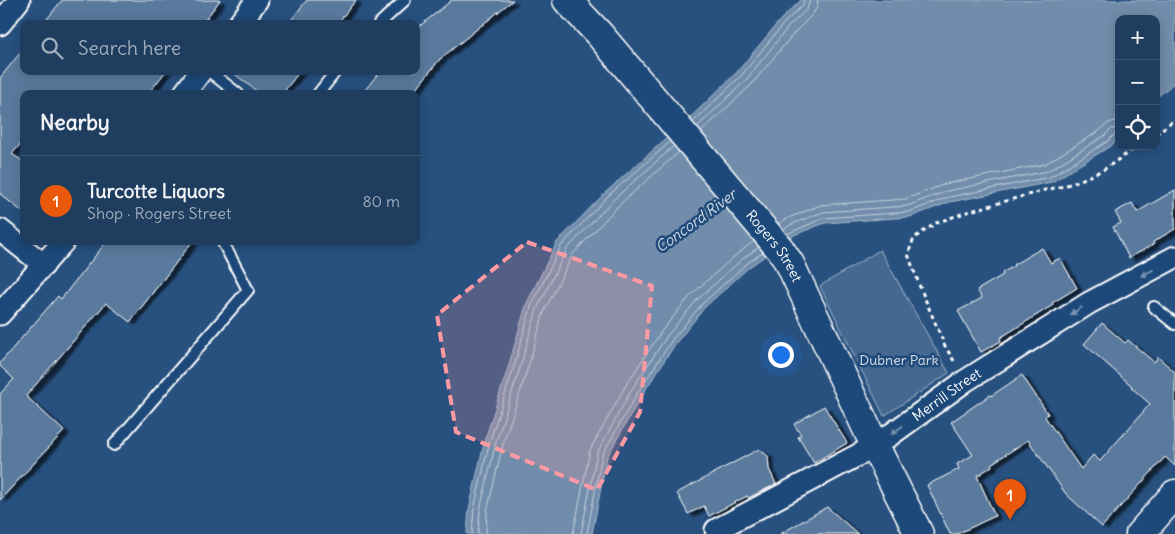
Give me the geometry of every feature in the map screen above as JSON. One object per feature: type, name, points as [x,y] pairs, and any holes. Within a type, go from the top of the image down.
[{"type":"street","points":[[0,24],[19,0]]},
{"type":"street","points":[[242,20],[258,0]]},
{"type":"street","name":"Rogers Street","points":[[567,0],[600,35],[780,249],[797,279],[875,446],[919,534]]},
{"type":"street","points":[[187,90],[198,75]]},
{"type":"street","points":[[0,230],[44,265]]},
{"type":"street","points":[[0,314],[61,245]]},
{"type":"street","name":"Merrill Street","points":[[716,530],[875,446],[965,381],[1089,303],[1175,258]]},
{"type":"street","points":[[1140,534],[1175,494]]},
{"type":"lane","points":[[384,20],[406,0]]},
{"type":"lane","points":[[215,75],[233,90]]},
{"type":"lane","points":[[321,90],[333,75]]},
{"type":"lane","points":[[114,445],[248,290],[224,245]]},
{"type":"lane","points":[[1154,307],[1175,324]]},
{"type":"path","points":[[1160,131],[1175,119]]},
{"type":"path","points":[[965,381],[946,346],[908,254],[914,238],[936,223],[967,212],[1064,186],[1083,179],[1103,170],[1132,150]]},
{"type":"highlighted area","points":[[527,242],[652,286],[640,412],[597,490],[456,432],[437,315]]},
{"type":"green space","name":"Dubner Park","points":[[880,250],[949,373],[884,416],[820,286]]},
{"type":"water","name":"Concord River","points":[[801,0],[1175,0],[1175,82],[1160,95],[1160,15],[1115,15],[1115,142],[1112,145],[1052,182],[950,202],[910,217],[825,223],[794,235],[748,268],[705,307],[676,343],[642,395],[607,457],[592,534],[467,534],[469,509],[485,439],[526,305],[557,242],[606,192],[696,112],[737,72],[781,19]]},
{"type":"building","points":[[62,0],[220,0],[205,20],[46,20]]},
{"type":"building","points":[[307,0],[356,0],[340,20],[291,20]]},
{"type":"building","points":[[452,0],[513,0],[440,59],[415,90],[365,90],[377,75],[420,75],[420,26]]},
{"type":"building","points":[[20,53],[20,75],[163,75],[151,90],[20,90],[20,145],[12,154],[20,159],[20,210],[0,194],[0,78]]},
{"type":"building","points":[[236,75],[297,75],[285,90],[255,90]]},
{"type":"building","points":[[1175,190],[1175,229],[1129,258],[1113,227],[1121,223],[1115,212],[1132,203],[1137,212]]},
{"type":"building","points":[[104,245],[190,245],[130,322],[106,303],[26,396],[64,431],[0,500],[0,394],[14,379],[0,366],[0,363],[58,296],[61,299]]},
{"type":"building","points":[[1042,248],[1051,263],[1060,258],[1077,288],[1000,338],[1001,341],[981,352],[958,311],[982,298],[977,290],[1003,275],[1002,273],[1013,265]]},
{"type":"building","points":[[1102,323],[1125,343],[1128,340],[1154,362],[1158,357],[1175,372],[1175,466],[1165,457],[1102,527],[1066,494],[1028,440],[991,464],[992,466],[977,476],[995,516],[957,534],[950,534],[927,485],[959,469],[957,464],[973,455],[951,422],[990,395],[1022,375],[1048,414],[1045,417],[1081,469],[1093,455],[1100,461],[1150,404],[1084,344]]},
{"type":"building","points":[[824,406],[847,443],[814,463],[798,437],[801,435],[794,424]]},
{"type":"building","points":[[759,449],[768,456],[769,469],[776,484],[748,498],[747,496],[709,516],[704,506],[688,514],[677,493]]},
{"type":"building","points":[[827,507],[858,534],[780,534]]},
{"type":"place","name":"Turcotte Liquors","points":[[1010,520]]}]
